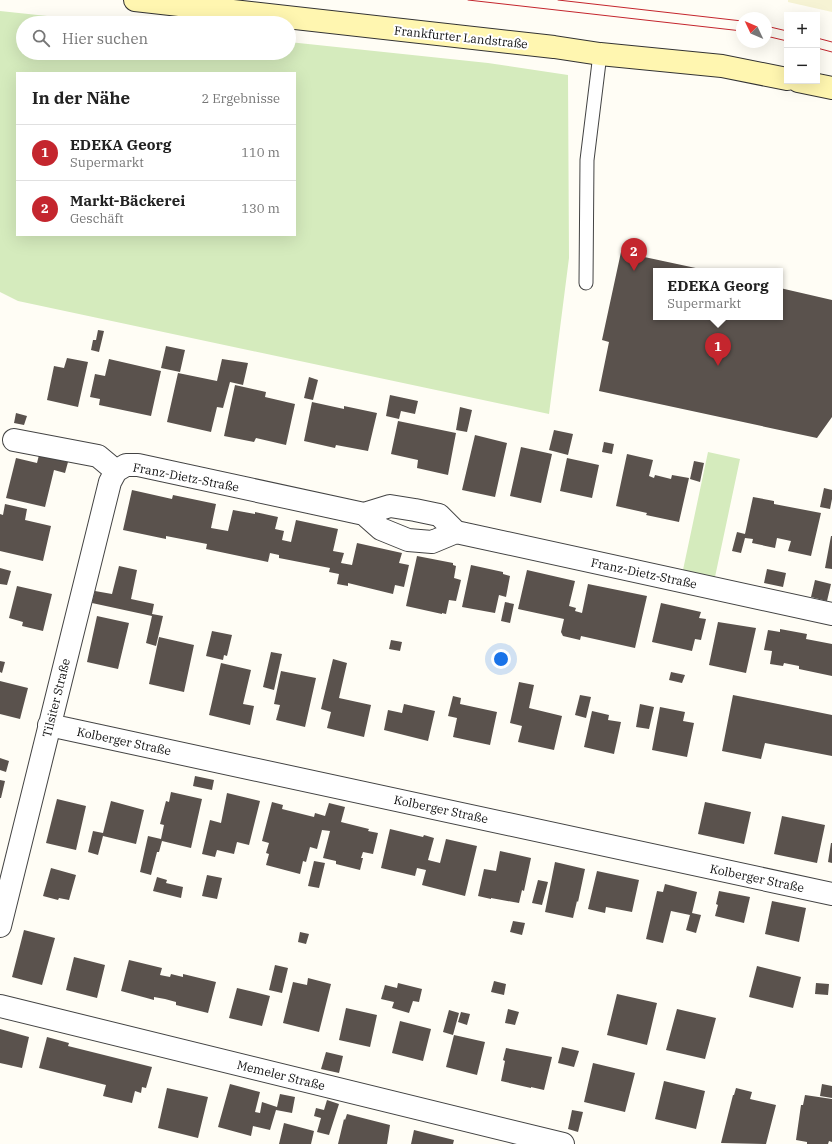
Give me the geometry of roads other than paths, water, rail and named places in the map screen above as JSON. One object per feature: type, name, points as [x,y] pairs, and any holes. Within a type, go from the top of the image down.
[{"type":"main road","name":"Frankfurter Landstraße","points":[[135,0],[278,16]]},
{"type":"main road","name":"Frankfurter Landstraße","points":[[296,18],[554,47],[600,54],[722,66],[784,78]]},
{"type":"main road","points":[[813,84],[832,88]]},
{"type":"street","name":"Franz-Dietz-Straße","points":[[8,439],[98,456],[116,471],[126,465],[138,465],[364,514],[381,529],[408,540],[432,542],[456,532]]},
{"type":"street","name":"Tilsiter Straße","points":[[0,926],[110,482],[116,471]]},
{"type":"street","name":"Franz-Dietz-Straße","points":[[364,514],[390,506],[439,515],[456,532],[832,614]]},
{"type":"street","points":[[408,540],[415,510]]},
{"type":"street","name":"Kolberger Straße","points":[[49,725],[832,894]]},
{"type":"street","name":"Memeler Straße","points":[[0,1006],[487,1135],[563,1144]]},
{"type":"lane","points":[[586,283],[587,160],[600,54]]},
{"type":"tram line","points":[[468,0],[736,30]]},
{"type":"tram line","points":[[558,0],[736,20]]},
{"type":"tram line","points":[[772,27],[784,30]]},
{"type":"tram line","points":[[772,37],[784,40]]},
{"type":"tram line","points":[[820,39],[832,42]]},
{"type":"tram line","points":[[820,49],[832,52]]},
{"type":"place","name":"Markt-Bäckerei","points":[[634,271]]},
{"type":"place","name":"EDEKA Georg","points":[[718,366]]}]
